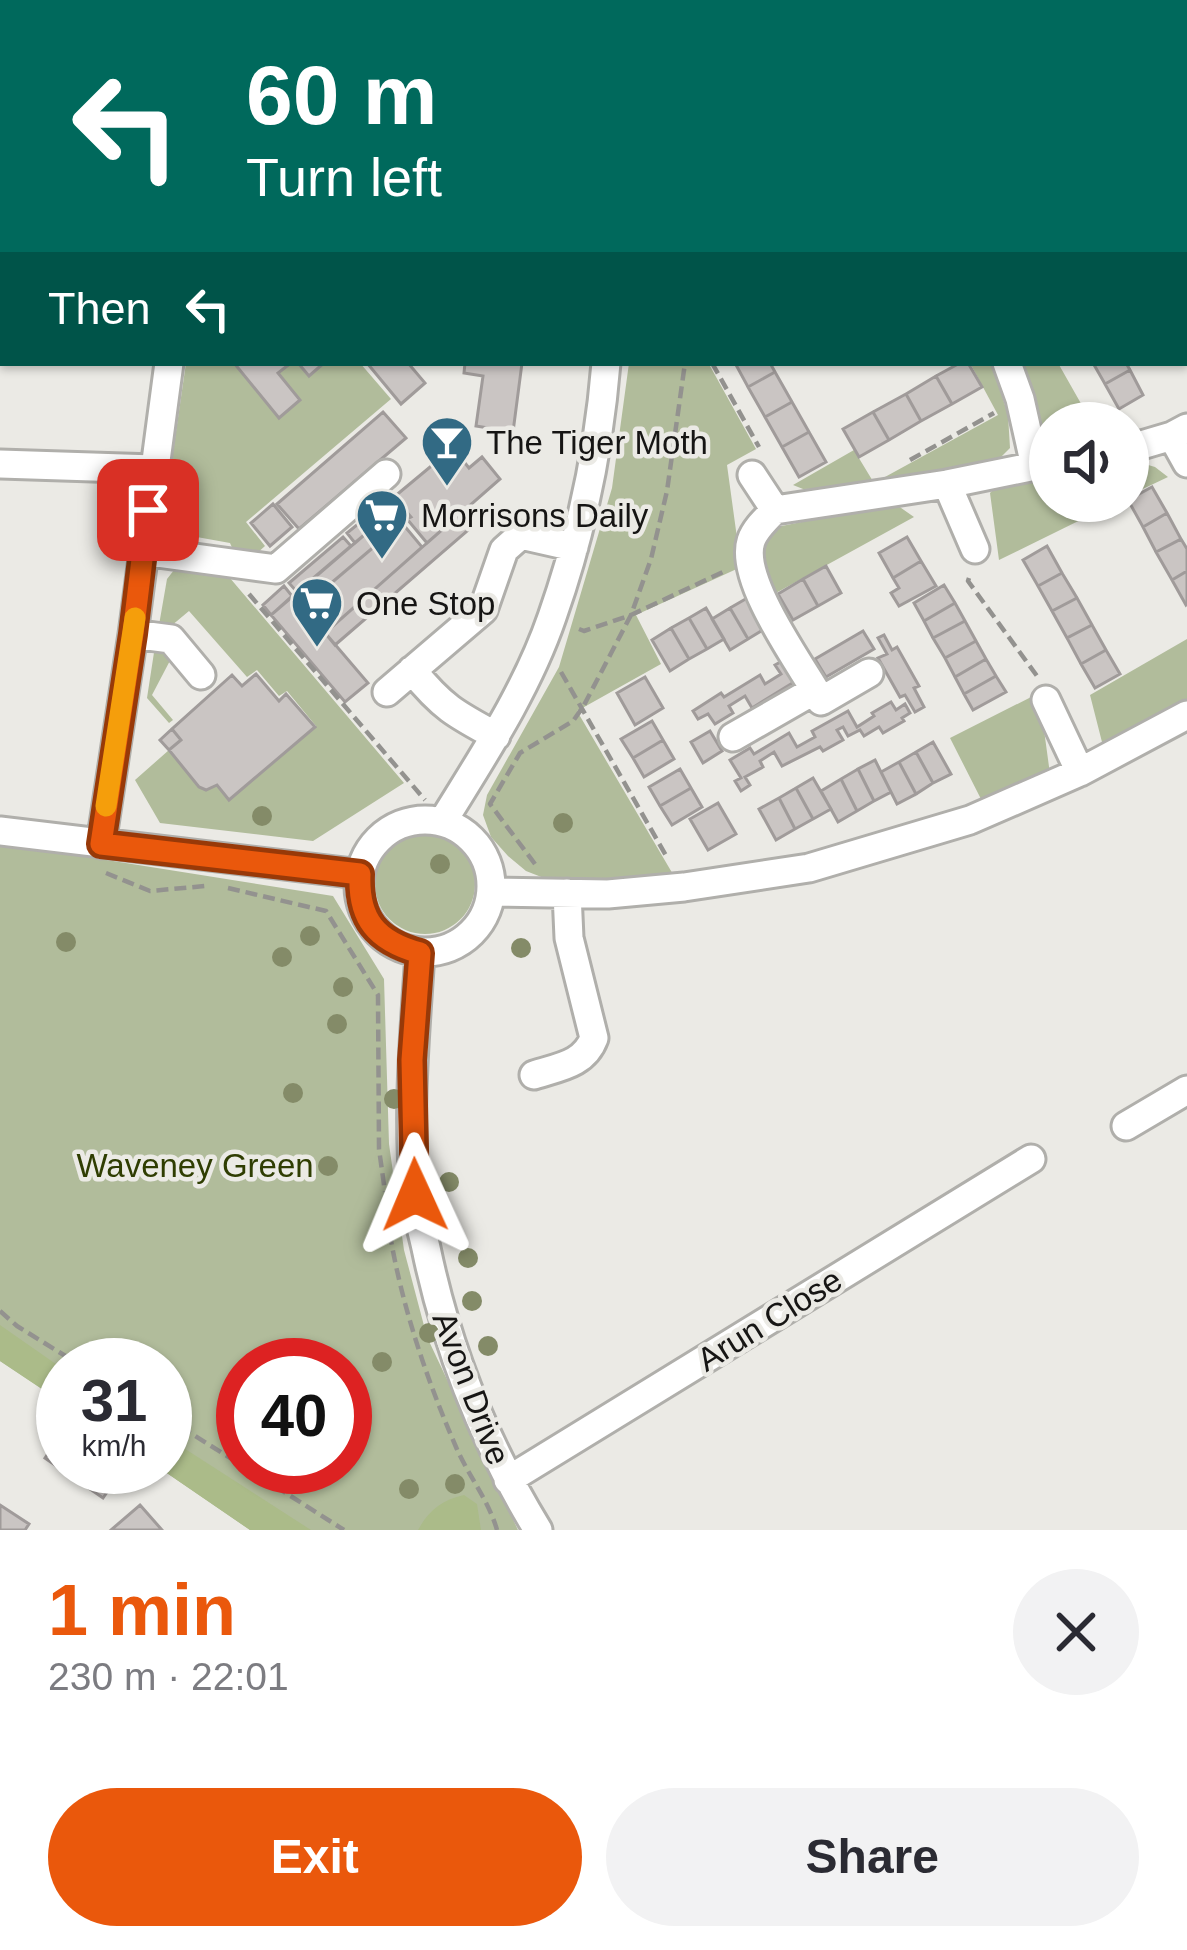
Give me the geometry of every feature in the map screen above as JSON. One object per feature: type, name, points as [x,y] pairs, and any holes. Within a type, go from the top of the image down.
[{"type":"street","points":[[99,857],[169,366]]},
{"type":"street","points":[[443,821],[496,736],[551,620],[574,548],[602,415],[606,366]]},
{"type":"street","points":[[1008,366],[1029,426]]},
{"type":"street","points":[[1149,442],[1179,432],[1187,463]]},
{"type":"street","points":[[0,464],[154,469]]},
{"type":"street","points":[[869,673],[821,700],[758,592],[751,542],[762,523],[775,510],[1029,468]]},
{"type":"street","points":[[143,551],[276,569],[386,474]]},
{"type":"street","points":[[752,475],[775,510]]},
{"type":"street","points":[[947,484],[975,549]]},
{"type":"street","points":[[387,692],[483,610],[504,550],[521,535],[574,548]]},
{"type":"street","points":[[133,634],[171,639],[201,675]]},
{"type":"street","points":[[412,670],[436,700],[496,736]]},
{"type":"street","points":[[733,737],[814,690]]},
{"type":"street","points":[[1046,700],[1080,772]]},
{"type":"street","points":[[492,892],[608,894],[809,868],[970,820],[1080,772],[1187,715]]},
{"type":"street","points":[[443,821],[481,848],[490,869],[492,892],[487,913],[460,944],[420,953],[398,947],[366,917],[359,896],[360,874],[367,853],[381,836],[400,824],[443,821]]},
{"type":"street","points":[[0,831],[99,857],[360,874]]},
{"type":"street","points":[[534,1075],[578,1061],[594,1038],[569,938],[567,893]]},
{"type":"street","name":"Avon Drive","points":[[420,953],[412,1060],[415,1195],[438,1308],[469,1396],[508,1480],[538,1530]]},
{"type":"street","points":[[1126,1126],[1187,1090]]},
{"type":"street","name":"Arun Close","points":[[508,1480],[1032,1160]]},
{"type":"path","points":[[549,868],[533,864],[490,804],[520,753],[573,721],[631,615],[667,491],[686,366]]},
{"type":"path","points":[[714,366],[758,446]]},
{"type":"path","points":[[895,469],[1020,399]]},
{"type":"path","points":[[975,549],[968,581],[1045,686],[1046,700]]},
{"type":"path","points":[[551,620],[584,631],[631,615],[750,560]]},
{"type":"path","points":[[222,563],[443,821]]},
{"type":"path","points":[[538,648],[565,660],[560,674],[685,887]]},
{"type":"path","points":[[99,857],[150,891],[213,885],[326,911],[378,995],[379,1149],[384,1191]]},
{"type":"path","points":[[387,1212],[392,1253],[422,1363],[458,1452],[497,1530]]},
{"type":"path","points":[[0,1311],[36,1338]]},
{"type":"path","points":[[288,1494],[344,1530]]},
{"type":"green space","points":[[186,366],[363,366],[391,399],[246,522],[265,546],[256,554],[234,552],[230,543],[180,534],[163,521]]},
{"type":"green space","points":[[629,366],[710,366],[756,449],[727,465],[741,567],[636,615],[661,664],[577,711],[674,876],[549,880],[526,871],[508,856],[491,837],[483,815],[487,795],[559,667],[612,488]]},
{"type":"green space","points":[[972,366],[993,366],[1008,415],[1010,448],[994,464],[866,488],[793,485],[854,450],[874,483],[998,415]]},
{"type":"green space","points":[[1023,366],[1060,366],[1080,402],[1034,402]]},
{"type":"green space","points":[[1149,465],[1155,467],[1168,477],[1149,486]]},
{"type":"green space","points":[[1029,479],[1029,522],[1076,522],[999,560],[990,493],[998,485]]},
{"type":"green space","points":[[894,503],[914,517],[774,594],[762,574],[761,542],[777,527]]},
{"type":"green space","points":[[178,565],[224,571],[404,783],[313,841],[160,823],[135,780],[169,750],[199,787],[206,790],[217,785],[230,799],[316,726],[287,691],[279,696],[257,670],[247,677],[189,611],[171,626],[159,625],[167,579]]},
{"type":"green space","points":[[1187,639],[1187,699],[1103,746],[1090,695]]},
{"type":"green space","points":[[155,646],[174,653],[152,695],[173,720],[169,723],[147,698]]},
{"type":"green space","points":[[1039,693],[1050,774],[983,803],[950,738]]},
{"type":"green space","points":[[425,834],[453,842],[467,856],[475,884],[467,912],[453,926],[425,934],[397,926],[383,912],[375,884],[383,856],[397,842]]},
{"type":"green space","name":"Waveney Green","points":[[0,843],[333,896],[384,979],[389,1144],[404,1250],[427,1337],[518,1530],[250,1530],[192,1490],[192,1338],[36,1338],[36,1385],[0,1361]]},
{"type":"green space","points":[[0,1325],[36,1350],[36,1385],[0,1361]]},
{"type":"green space","points":[[192,1453],[216,1469],[216,1494],[255,1494],[311,1530],[250,1530],[192,1490]]},
{"type":"green space","points":[[464,1495],[477,1504],[481,1530],[418,1530],[437,1507]]},
{"type":"building","points":[[236,366],[287,366],[278,373],[300,400],[279,418]]},
{"type":"building","points":[[301,366],[321,366],[309,376]]},
{"type":"building","points":[[369,366],[411,366],[425,383],[401,404]]},
{"type":"building","points":[[465,366],[522,366],[513,432],[476,426],[483,376],[464,373]]},
{"type":"building","points":[[737,366],[772,366],[775,372],[748,387]]},
{"type":"building","points":[[954,366],[970,366],[982,387],[952,404],[936,376]]},
{"type":"building","points":[[1095,366],[1128,366],[1130,370],[1105,384]]},
{"type":"building","points":[[1130,370],[1143,395],[1131,402],[1115,402],[1105,384]]},
{"type":"building","points":[[775,372],[792,402],[765,417],[748,387]]},
{"type":"building","points":[[936,376],[952,404],[921,421],[906,394]]},
{"type":"building","points":[[906,394],[921,421],[889,440],[873,412]]},
{"type":"building","points":[[792,402],[809,432],[782,447],[765,417]]},
{"type":"building","points":[[383,412],[406,438],[299,529],[277,504]]},
{"type":"building","points":[[873,412],[889,440],[859,457],[843,429]]},
{"type":"building","points":[[809,432],[826,462],[799,477],[782,447]]},
{"type":"building","name":"The Tiger Moth","points":[[453,448],[469,468],[482,457],[500,479],[427,543],[394,497]]},
{"type":"building","points":[[1149,489],[1167,513],[1143,527],[1140,522],[1149,522]]},
{"type":"building","points":[[379,495],[392,511],[355,543],[347,533],[368,516],[362,509]]},
{"type":"building","points":[[273,504],[292,527],[270,546],[251,523]]},
{"type":"building","points":[[392,511],[402,523],[303,607],[368,683],[345,702],[271,615]]},
{"type":"building","points":[[461,513],[473,526],[335,645],[325,633]]},
{"type":"building","points":[[1167,513],[1181,539],[1156,552],[1143,527]]},
{"type":"building","points":[[402,523],[422,547],[325,633],[303,607]]},
{"type":"building","points":[[343,537],[351,546],[297,592],[289,583]]},
{"type":"building","points":[[907,537],[921,561],[893,578],[879,553]]},
{"type":"building","points":[[1181,539],[1187,549],[1187,571],[1172,580],[1156,552]]},
{"type":"building","points":[[1047,546],[1062,573],[1038,586],[1023,560]]},
{"type":"building","points":[[921,561],[936,586],[899,606],[891,593],[899,588],[893,578]]},
{"type":"building","points":[[826,566],[841,593],[818,606],[803,579]]},
{"type":"building","points":[[1187,571],[1187,604],[1186,605],[1172,580]]},
{"type":"building","points":[[1062,573],[1077,598],[1052,611],[1038,586]]},
{"type":"building","points":[[803,579],[818,606],[793,620],[778,594]]},
{"type":"building","points":[[944,585],[955,603],[924,621],[914,603]]},
{"type":"building","points":[[284,586],[292,596],[271,615],[263,605]]},
{"type":"building","points":[[749,597],[766,628],[748,639],[730,608]]},
{"type":"building","points":[[1077,598],[1092,625],[1067,638],[1052,611]]},
{"type":"building","points":[[955,603],[965,621],[933,638],[924,621]]},
{"type":"building","points":[[706,608],[724,639],[707,649],[689,618]]},
{"type":"building","points":[[730,608],[748,639],[730,650],[712,619]]},
{"type":"building","points":[[689,618],[707,649],[689,659],[671,628]]},
{"type":"building","points":[[965,621],[976,641],[945,658],[933,638]]},
{"type":"building","points":[[1092,625],[1106,650],[1081,664],[1067,638]]},
{"type":"building","points":[[671,628],[689,659],[670,671],[652,640]]},
{"type":"building","points":[[863,631],[874,649],[826,677],[815,659]]},
{"type":"building","points":[[884,635],[892,650],[897,647],[919,686],[914,688],[924,707],[915,712],[905,695],[900,697],[878,658],[887,654],[878,638]]},
{"type":"building","points":[[976,641],[986,659],[955,677],[945,658]]},
{"type":"building","points":[[1106,650],[1120,674],[1095,688],[1081,664]]},
{"type":"building","points":[[786,659],[799,679],[752,708],[745,696],[729,706],[733,713],[715,724],[708,714],[698,719],[693,711],[760,675],[765,684],[781,674],[775,665]]},
{"type":"building","points":[[986,659],[996,676],[964,694],[955,677]]},
{"type":"building","points":[[256,674],[279,701],[286,694],[315,727],[229,800],[217,785],[206,790],[199,787],[169,750],[181,740],[172,729],[232,675],[242,686]]},
{"type":"building","points":[[996,676],[1006,692],[973,710],[964,694]]},
{"type":"building","points":[[645,677],[663,708],[635,725],[617,693]]},
{"type":"building","points":[[891,702],[896,710],[905,704],[910,713],[883,733],[879,727],[864,736],[860,730],[848,736],[843,727],[837,730],[843,740],[823,751],[820,747],[782,766],[774,752],[760,761],[763,767],[745,777],[750,785],[741,791],[735,781],[741,778],[730,760],[750,748],[754,754],[789,733],[797,747],[815,737],[812,731],[848,711],[857,727]]},
{"type":"building","points":[[652,721],[663,740],[633,758],[621,739]]},
{"type":"building","points":[[172,729],[181,740],[169,750],[160,740]]},
{"type":"building","points":[[710,731],[722,751],[703,763],[691,742]]},
{"type":"building","points":[[663,740],[674,759],[644,777],[633,758]]},
{"type":"building","points":[[933,742],[951,774],[933,783],[916,752]]},
{"type":"building","points":[[916,752],[933,783],[916,794],[899,762]]},
{"type":"building","points":[[875,760],[891,792],[874,801],[858,769]]},
{"type":"building","points":[[899,762],[916,794],[897,804],[881,772]]},
{"type":"building","points":[[680,769],[691,788],[660,806],[649,787]]},
{"type":"building","points":[[858,769],[874,801],[857,811],[841,779]]},
{"type":"building","points":[[813,778],[831,809],[813,819],[796,788]]},
{"type":"building","points":[[841,779],[857,811],[838,822],[821,791]]},
{"type":"building","points":[[691,788],[702,807],[672,825],[660,806]]},
{"type":"building","points":[[796,788],[813,819],[795,829],[779,798]]},
{"type":"building","points":[[779,798],[795,829],[776,840],[759,809]]},
{"type":"building","points":[[718,803],[736,834],[708,850],[690,819]]},
{"type":"building","points":[[0,1505],[29,1524],[25,1530],[0,1530]]},
{"type":"building","points":[[140,1505],[162,1530],[111,1530]]},
{"type":"slow traffic","points":[[106,806],[135,618]]},
{"type":"place","name":"The Tiger Moth","points":[[447,488]]},
{"type":"place","name":"Morrisons Daily","points":[[382,561]]},
{"type":"place","name":"One Stop","points":[[317,649]]},
{"type":"route","points":[[148,510],[101,844],[360,874],[359,896],[366,917],[398,947],[420,953],[412,1060],[415,1195]]}]
